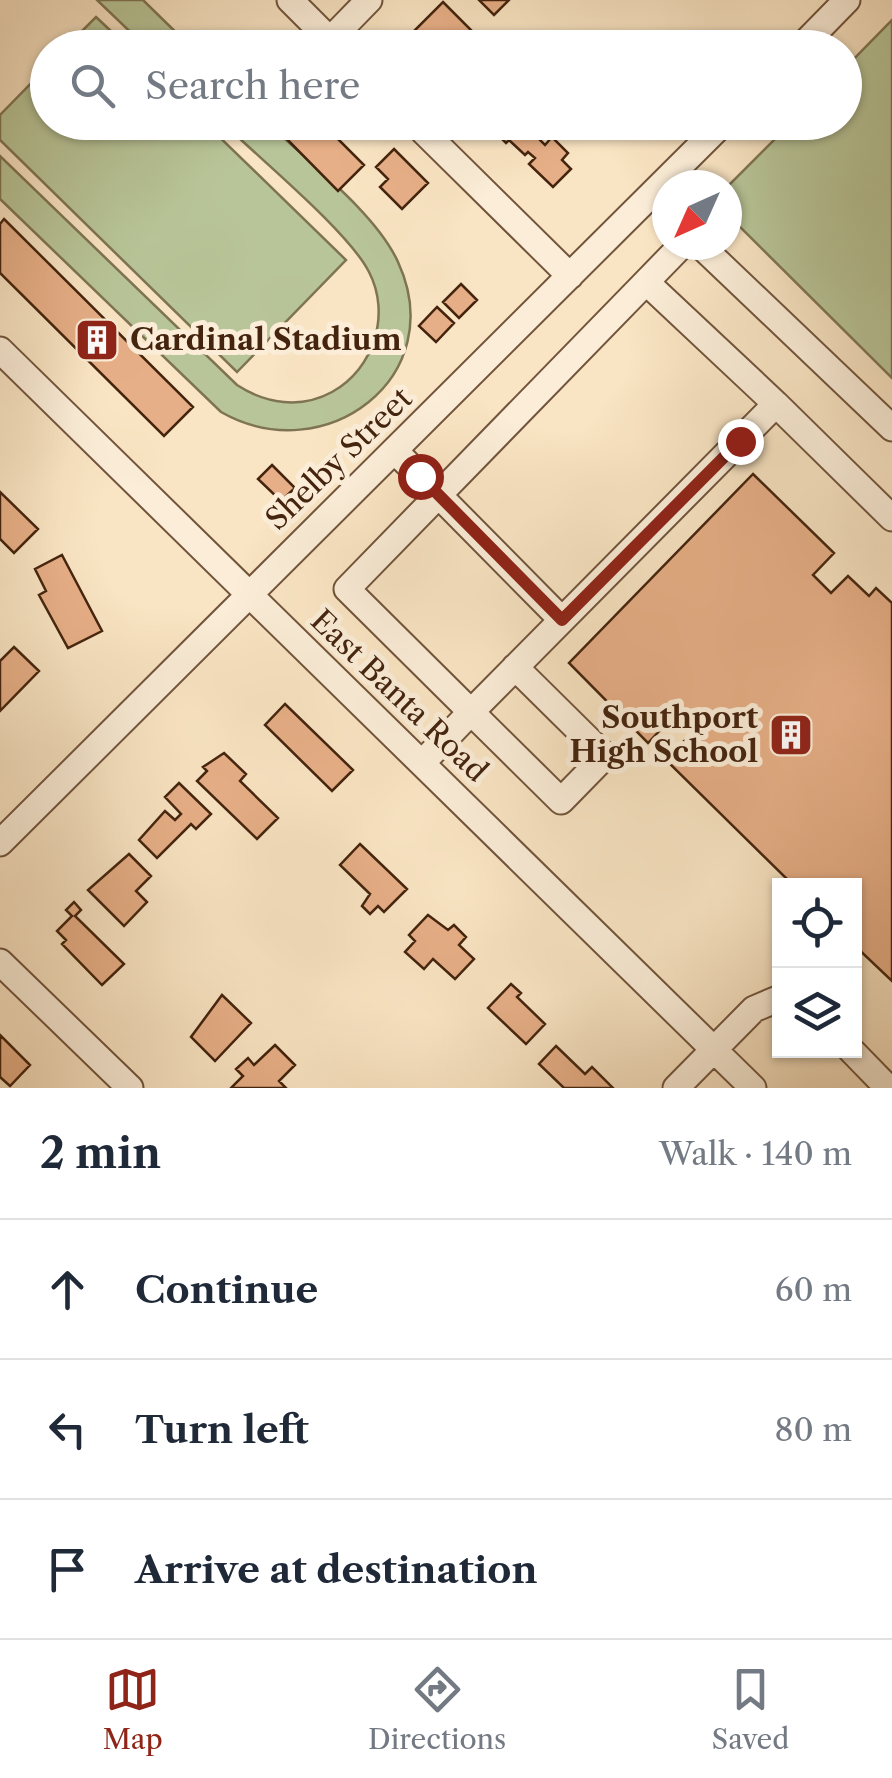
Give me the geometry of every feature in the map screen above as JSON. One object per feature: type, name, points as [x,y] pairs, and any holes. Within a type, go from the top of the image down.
[{"type":"street","points":[[290,0],[320,30]]},
{"type":"street","points":[[345,30],[369,0]]},
{"type":"street","points":[[818,30],[847,0]]},
{"type":"street","points":[[432,140],[570,276]]},
{"type":"street","name":"Shelby Street","points":[[686,170],[710,140]]},
{"type":"street","name":"Shelby Street","points":[[0,843],[248,592],[570,276],[652,210]]},
{"type":"street","points":[[515,668],[605,756],[561,801],[347,589],[667,260]]},
{"type":"street","points":[[716,260],[892,428]]},
{"type":"street","points":[[646,282],[892,518]]},
{"type":"street","name":"East Banta Road","points":[[0,350],[753,1088]]},
{"type":"street","points":[[422,763],[776,404]]},
{"type":"street","points":[[395,451],[562,620]]},
{"type":"street","points":[[0,962],[130,1088]]},
{"type":"street","points":[[676,1088],[754,1009],[772,1001]]},
{"type":"street","points":[[859,1058],[888,1088]]},
{"type":"green space","points":[[97,0],[143,0],[174,30],[128,30]]},
{"type":"green space","points":[[96,17],[110,30],[83,30]]},
{"type":"green space","points":[[892,20],[892,378],[742,229],[742,172],[774,140],[862,140],[862,51]]},
{"type":"green space","points":[[30,84],[30,140],[222,140],[346,260],[237,372],[0,140],[0,115]]},
{"type":"green space","points":[[241,140],[287,140],[374,225],[398,262],[410,304],[407,342],[393,376],[368,402],[337,421],[300,430],[261,427],[221,412],[0,199],[0,156],[237,385],[284,402],[308,401],[347,382],[368,355],[378,322],[375,288],[369,272],[343,237]]},
{"type":"building","points":[[479,0],[509,0],[494,15]]},
{"type":"building","points":[[443,2],[471,30],[415,30]]},
{"type":"building","points":[[288,140],[339,140],[364,165],[338,191]]},
{"type":"building","points":[[509,140],[540,140],[545,145],[555,140],[568,153],[562,160],[571,169],[553,187],[529,164],[535,158],[528,152],[525,155]]},
{"type":"building","points":[[394,149],[428,183],[402,209],[380,187],[388,179],[376,167]]},
{"type":"building","name":"Cardinal Stadium","points":[[4,219],[193,407],[164,436],[0,273],[0,224]]},
{"type":"building","points":[[461,284],[477,300],[459,318],[443,302]]},
{"type":"building","points":[[437,307],[454,323],[436,342],[419,326]]},
{"type":"building","points":[[272,465],[295,488],[281,501],[258,479]]},
{"type":"building","name":"Southport High School","points":[[753,474],[834,553],[813,575],[831,593],[848,576],[869,596],[876,588],[892,603],[892,981],[862,953],[862,878],[786,878],[665,759],[698,728],[680,709],[648,743],[569,663]]},
{"type":"building","points":[[0,492],[38,529],[14,553],[0,539]]},
{"type":"building","points":[[62,555],[102,631],[68,648],[39,595],[46,591],[35,569]]},
{"type":"building","points":[[14,647],[39,671],[0,711],[0,661]]},
{"type":"building","points":[[285,704],[353,770],[332,791],[265,725]]},
{"type":"building","points":[[224,753],[246,774],[240,781],[278,818],[257,839],[197,781],[207,771],[203,767]]},
{"type":"building","points":[[179,783],[211,814],[196,829],[191,824],[157,858],[139,840],[165,811],[175,820],[181,814],[165,797]]},
{"type":"building","points":[[360,844],[407,889],[384,912],[378,906],[370,914],[362,906],[370,894],[340,865]]},
{"type":"building","points":[[129,854],[151,876],[136,891],[147,902],[124,926],[88,890]]},
{"type":"building","points":[[74,902],[81,910],[75,916],[124,964],[102,985],[62,944],[66,940],[57,931],[72,916],[66,910]]},
{"type":"building","points":[[428,915],[448,930],[454,925],[466,937],[459,945],[474,959],[455,979],[433,959],[424,969],[405,952],[415,941],[409,935]]},
{"type":"building","points":[[511,984],[521,993],[517,997],[545,1024],[526,1044],[488,1008]]},
{"type":"building","points":[[222,995],[251,1023],[215,1061],[191,1037]]},
{"type":"building","points":[[0,1035],[30,1065],[10,1086],[0,1077]]},
{"type":"building","points":[[275,1045],[295,1065],[279,1081],[286,1088],[231,1088],[243,1076],[236,1069],[248,1058],[254,1065]]},
{"type":"building","points":[[556,1046],[585,1074],[592,1067],[613,1088],[564,1088],[539,1064]]},
{"type":"place","name":"Cardinal Stadium","points":[[97,340]]},
{"type":"place","name":"Southport High School","points":[[791,735]]},
{"type":"route","points":[[420,476],[562,620],[740,441]]}]
